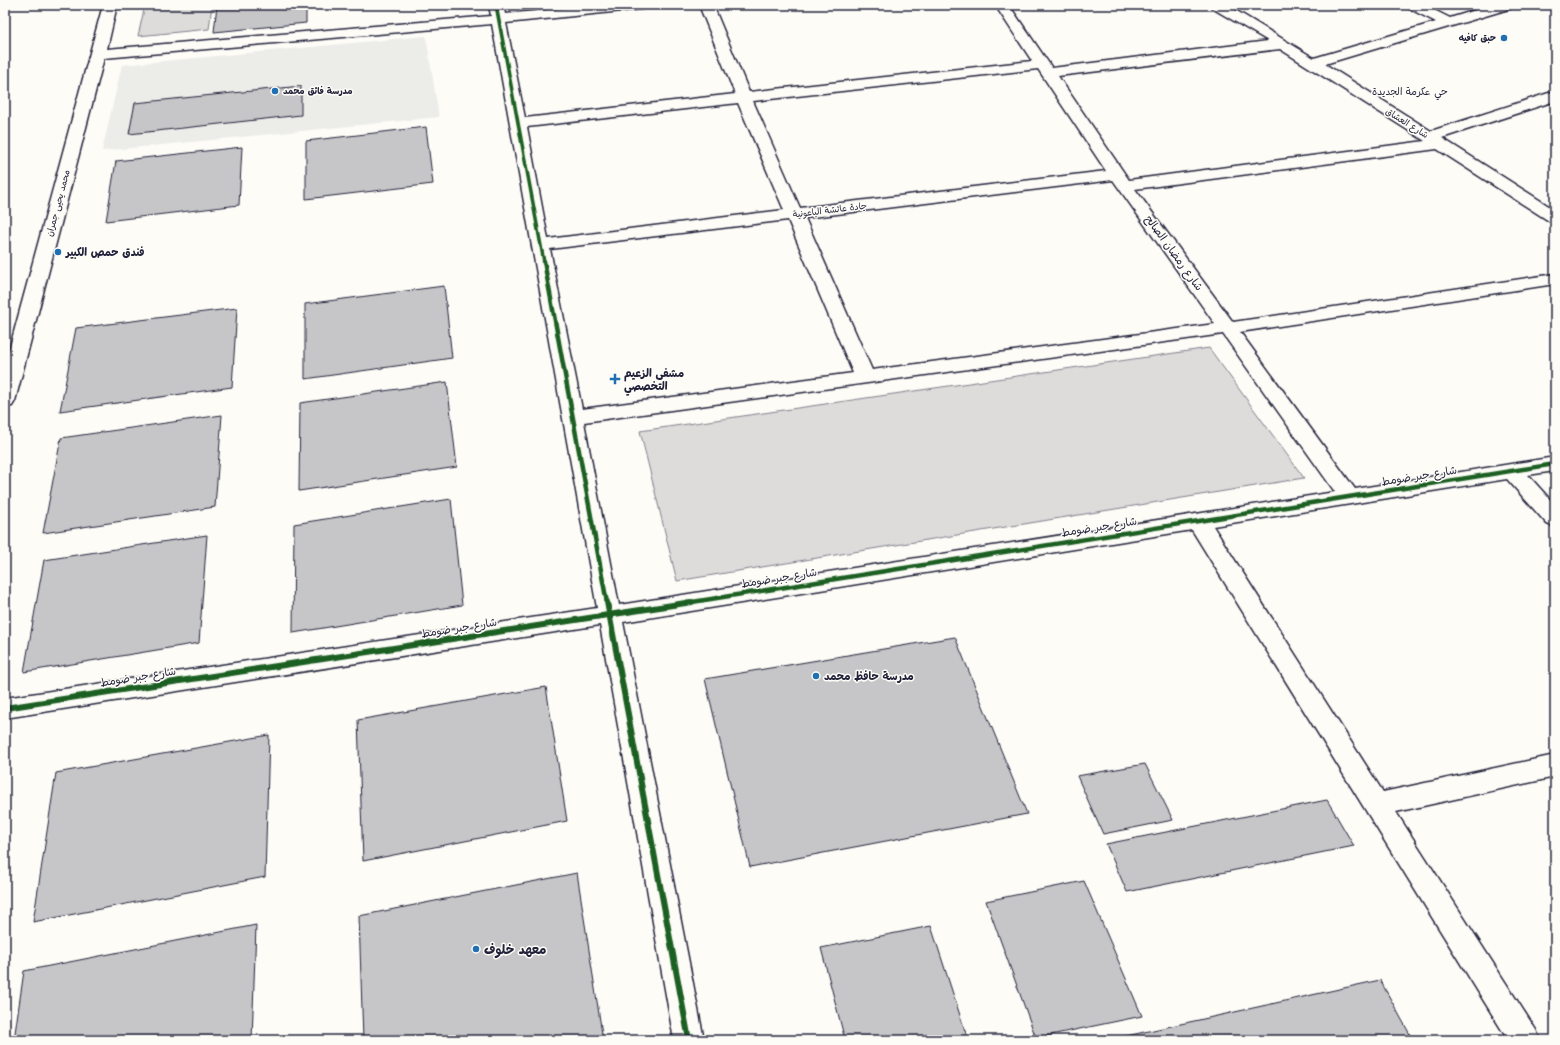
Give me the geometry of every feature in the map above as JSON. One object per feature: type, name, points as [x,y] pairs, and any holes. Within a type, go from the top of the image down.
[{"type":"street","name":"محمد يحيى جمران","points":[[5,401],[110,5]]},
{"type":"street","points":[[98,54],[498,12],[642,5]]},
{"type":"street","points":[[706,5],[744,98],[866,377]]},
{"type":"street","name":"شارع رمضان الصالح","points":[[1002,5],[1121,180],[1350,497]]},
{"type":"street","name":"شارع العشاق","points":[[1217,5],[1283,44],[1555,218]]},
{"type":"street","points":[[1413,5],[1448,22]]},
{"type":"street","points":[[1312,63],[1507,5]]},
{"type":"street","points":[[498,12],[689,1040]]},
{"type":"street","points":[[519,123],[744,98],[1283,44]]},
{"type":"street","name":"جادة عائشة الباعونية","points":[[542,245],[794,214],[1121,180],[1433,140],[1555,96]]},
{"type":"street","points":[[574,417],[1228,328],[1555,279]]},
{"type":"street","name":"شارع جبر ضومط","points":[[5,708],[610,615],[1555,464]]},
{"type":"street","points":[[1512,471],[1555,520]]},
{"type":"street","points":[[1198,521],[1525,1040]]},
{"type":"street","points":[[1376,805],[1555,766]]},
{"type":"shaded area","points":[[145,5],[212,5],[209,29],[138,36]]},
{"type":"shaded area","name":"مدرسة فائق محمد","points":[[426,36],[439,117],[102,151],[122,65]]},
{"type":"shaded area","points":[[1209,348],[1304,478],[677,581],[640,431]]},
{"type":"building","points":[[217,5],[306,5],[306,23],[214,32]]},
{"type":"building","points":[[301,86],[301,115],[129,134],[135,103]]},
{"type":"building","points":[[426,127],[433,184],[306,199],[306,141]]},
{"type":"building","points":[[242,147],[239,205],[106,221],[116,161]]},
{"type":"building","points":[[444,286],[452,358],[305,379],[305,304]]},
{"type":"building","points":[[237,308],[232,387],[60,411],[76,328]]},
{"type":"building","points":[[447,382],[457,467],[299,491],[300,403]]},
{"type":"building","points":[[222,415],[215,507],[43,533],[61,438]]},
{"type":"building","points":[[451,499],[462,605],[293,633],[294,524]]},
{"type":"building","points":[[207,535],[199,643],[24,672],[44,560]]},
{"type":"building","points":[[955,637],[1027,814],[750,867],[705,679]]},
{"type":"building","points":[[546,687],[567,821],[363,861],[358,720]]},
{"type":"building","points":[[269,735],[265,877],[33,922],[56,773]]},
{"type":"building","points":[[1145,764],[1173,820],[1103,834],[1077,776]]},
{"type":"building","points":[[1327,800],[1354,846],[1127,892],[1106,844]]},
{"type":"building","points":[[577,873],[603,1040],[363,1040],[359,916]]},
{"type":"building","points":[[1084,881],[1142,1016],[1036,1038],[986,901]]},
{"type":"building","points":[[256,925],[252,1040],[14,1040],[24,971]]},
{"type":"building","points":[[931,926],[968,1040],[845,1040],[821,948]]},
{"type":"building","points":[[1380,980],[1413,1040],[1108,1040]]},
{"type":"cycle path","points":[[496,5],[689,1040]]},
{"type":"cycle path","points":[[5,708],[610,615],[1555,464]]},
{"type":"place","name":"حبق كافيه","points":[[1504,38]]},
{"type":"place","name":"مدرسة فائق محمد","points":[[275,91]]},
{"type":"place","name":"فندق حمص الكبير","points":[[58,252]]},
{"type":"place","name":"مشفى الزعيم التخصصي","points":[[615,379]]},
{"type":"place","name":"مدرسة حافظ محمد","points":[[816,676]]},
{"type":"place","name":"معهد خلوف","points":[[476,949]]},
{"type":"district","name":"حي عكرمة الجديدة","points":[[1410,91]]}]
